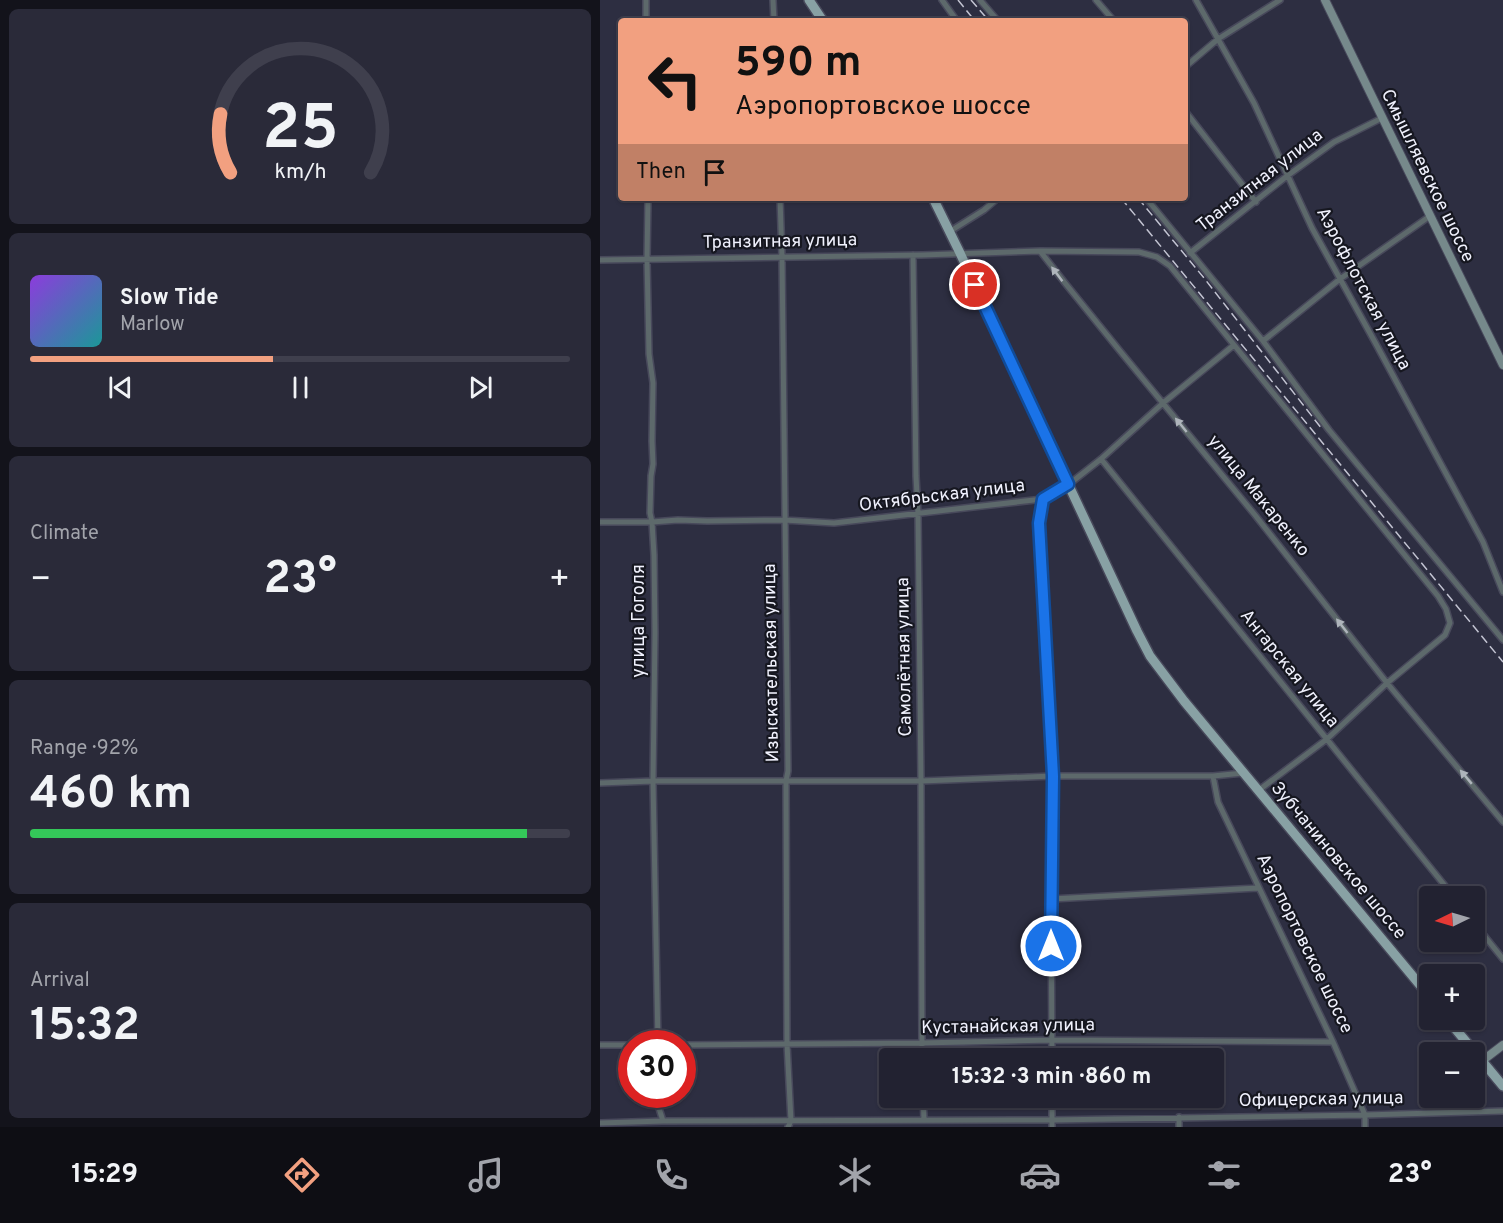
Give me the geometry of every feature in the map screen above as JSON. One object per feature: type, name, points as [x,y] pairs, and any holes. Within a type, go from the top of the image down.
[{"type":"main road","points":[[809,0],[821,18]]},
{"type":"main road","points":[[934,201],[1150,656],[1243,773]]},
{"type":"main road","name":"Зубчаниновское шоссе","points":[[1243,773],[1419,984]]},
{"type":"main road","points":[[1456,1030],[1466,1042]]},
{"type":"main road","points":[[1485,1065],[1503,1086]]},
{"type":"street","points":[[646,0],[646,18]]},
{"type":"street","points":[[773,0],[774,18]]},
{"type":"street","points":[[942,0],[955,18]]},
{"type":"street","points":[[980,0],[995,18]]},
{"type":"street","points":[[1096,0],[1111,18]]},
{"type":"street","name":"Аэрофлотская улица","points":[[1196,0],[1254,103],[1312,228],[1483,542],[1503,592]]},
{"type":"street","points":[[1188,64],[1218,39],[1280,0]]},
{"type":"street","name":"Смышляевское шоссе","points":[[1324,0],[1503,365]]},
{"type":"street","points":[[1188,115],[1256,202]]},
{"type":"street","name":"Транзитная улица","points":[[1190,253],[1334,141],[1382,118]]},
{"type":"street","name":"улица Гоголя","points":[[648,201],[649,354],[653,383],[653,464],[650,513],[655,633],[653,781],[658,1030]]},
{"type":"street","name":"Изыскательская улица","points":[[780,201],[788,771],[786,781],[787,1044],[790,1124]]},
{"type":"street","points":[[949,232],[994,201]]},
{"type":"street","points":[[1148,201],[1263,341],[1329,430],[1503,640]]},
{"type":"street","points":[[1263,341],[1340,279],[1430,216]]},
{"type":"street","points":[[960,253],[1040,250],[1139,252],[1157,257],[1170,266],[1438,596],[1446,609],[1450,623],[1445,635],[1387,683],[1327,739],[1258,790]]},
{"type":"street","name":"улица Макаренко","points":[[1040,250],[1065,284],[1262,524],[1387,683],[1503,822]]},
{"type":"street","name":"Транзитная улица","points":[[600,260],[960,253]]},
{"type":"street","name":"Самолётная улица","points":[[914,255],[921,781],[921,1048]]},
{"type":"street","name":"Октябрьская улица","points":[[600,522],[784,520],[834,523],[1043,499],[1068,484],[1101,459],[1163,403],[1234,345]]},
{"type":"street","name":"Ангарская улица","points":[[1101,459],[1445,886]]},
{"type":"street","points":[[1043,499],[1039,523],[1053,776],[1052,1048]]},
{"type":"street","points":[[600,783],[921,781],[1053,776],[1213,776],[1243,773]]},
{"type":"street","name":"Аэропортовское шоссе","points":[[1213,776],[1218,802],[1333,1042],[1365,1115],[1365,1127]]},
{"type":"street","points":[[1051,898],[1258,888]]},
{"type":"street","points":[[1485,937],[1503,959]]},
{"type":"street","name":"Кустанайская улица","points":[[696,1045],[1052,1040],[1333,1042]]},
{"type":"street","points":[[1485,1059],[1503,1045]]},
{"type":"street","points":[[600,1046],[618,1046]]},
{"type":"street","points":[[659,1108],[663,1121]]},
{"type":"street","points":[[923,1108],[924,1119]]},
{"type":"street","points":[[1052,1108],[1052,1127]]},
{"type":"street","name":"Офицерская улица","points":[[600,1124],[663,1121],[790,1124],[886,1119],[1052,1120],[1503,1111]]},
{"type":"street","points":[[1179,1117],[1179,1127]]},
{"type":"street","points":[[886,1119],[886,1127]]},
{"type":"railway","points":[[958,0],[973,18]]},
{"type":"railway","points":[[971,0],[986,18]]},
{"type":"railway","points":[[1123,201],[1503,662]]},
{"type":"railway","points":[[1140,201],[1322,429]]},
{"type":"route","points":[[975,285],[1068,484],[1043,499],[1039,523],[1053,776],[1051,946]]}]
